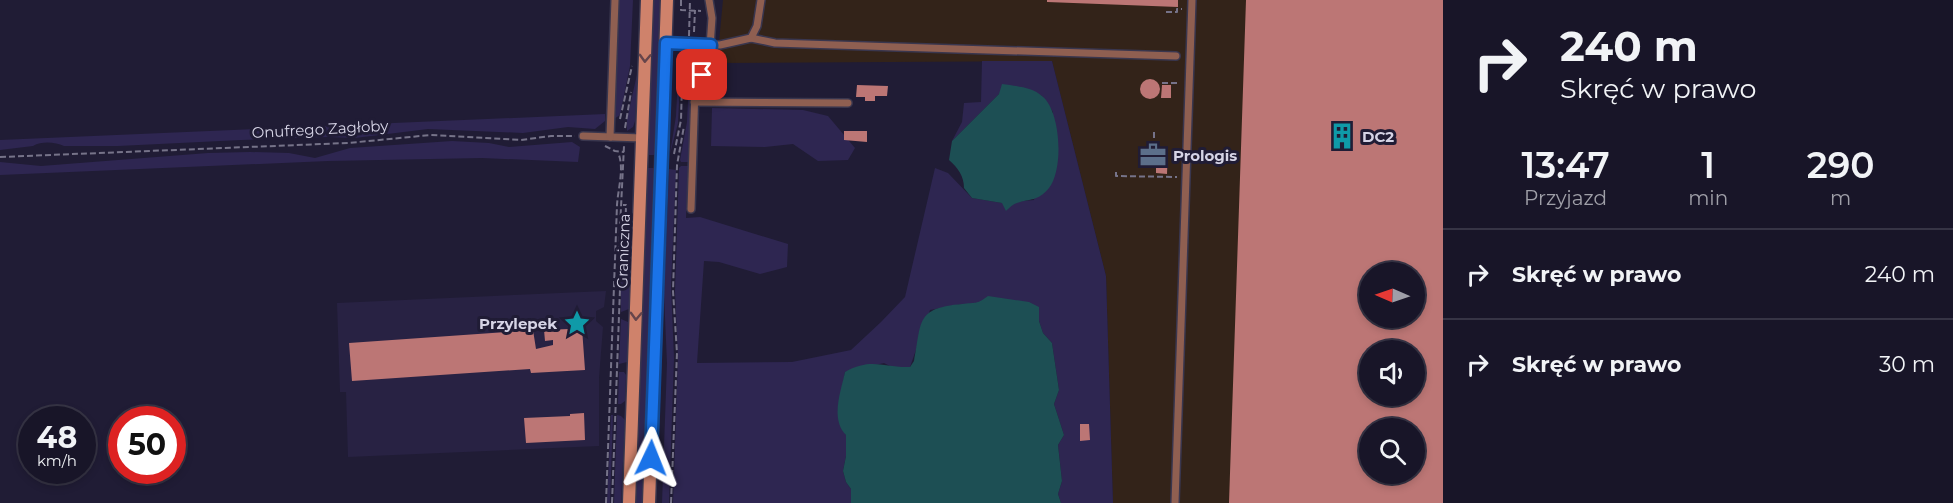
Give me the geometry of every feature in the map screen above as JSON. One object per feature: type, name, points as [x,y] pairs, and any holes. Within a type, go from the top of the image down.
[{"type":"main road","name":"Graniczna","points":[[629,503],[647,0]]},
{"type":"main road","points":[[649,503],[667,0]]},
{"type":"lane","points":[[610,137],[615,0]]},
{"type":"lane","points":[[691,210],[695,89],[709,61],[711,18],[709,0]]},
{"type":"lane","points":[[751,38],[757,27],[761,0]]},
{"type":"lane","points":[[1175,503],[1192,0]]},
{"type":"lane","points":[[666,43],[720,45],[751,38],[775,44],[1176,56]]},
{"type":"lane","points":[[694,102],[848,103]]},
{"type":"lane","points":[[583,136],[642,138]]},
{"type":"path","points":[[681,0],[681,10],[690,10]]},
{"type":"path","points":[[668,158],[673,156],[676,150],[681,120],[682,85],[689,56],[690,0]]},
{"type":"path","points":[[1166,12],[1177,12],[1177,9],[1191,10]]},
{"type":"path","points":[[694,32],[695,10]]},
{"type":"path","points":[[620,121],[632,64]]},
{"type":"path","points":[[1161,83],[1189,84]]},
{"type":"path","points":[[1154,130],[1154,147]]},
{"type":"path","name":"Onufrego Zagłoby","points":[[0,157],[348,143],[431,135],[521,140],[551,136],[583,136]]},
{"type":"path","points":[[612,503],[624,138]]},
{"type":"path","points":[[606,503],[621,171],[619,155]]},
{"type":"path","points":[[671,503],[676,353],[673,291],[677,165]]},
{"type":"path","points":[[1116,172],[1116,176],[1186,178]]},
{"type":"path","points":[[621,245],[625,246],[626,205],[623,205]]},
{"type":"shaded area","points":[[619,0],[633,0],[630,66],[620,115],[614,119]]},
{"type":"shaded area","points":[[654,0],[660,0],[655,155],[648,155]]},
{"type":"shaded area","points":[[723,0],[1443,0],[1443,503],[1113,503],[1106,276],[1052,61],[717,63]]},
{"type":"shaded area","points":[[703,52],[705,60],[691,90],[688,162],[681,162],[687,122],[689,80],[695,54]]},
{"type":"shaded area","points":[[685,61],[680,83],[678,123],[670,154],[676,116],[678,75]]},
{"type":"shaded area","points":[[982,61],[1052,61],[1106,276],[1113,503],[1061,503],[1058,494],[1062,481],[1058,445],[1064,435],[1054,404],[1059,390],[1052,343],[1043,333],[1039,321],[978,304],[962,304],[930,310],[910,367],[892,367],[884,363],[845,372],[838,414],[846,435],[843,471],[851,489],[851,503],[673,503],[678,358],[675,291],[679,168],[688,166],[686,218],[700,217],[788,244],[787,267],[760,274],[719,262],[704,261],[697,363],[792,362],[851,350],[905,297],[935,168],[948,173],[972,198],[1002,203],[1034,200],[1053,112],[1042,96],[1026,89],[999,94],[952,141],[962,122],[964,103],[981,102]]},
{"type":"shaded area","points":[[638,70],[635,121],[633,127],[627,131],[627,119]]},
{"type":"shaded area","points":[[1002,84],[1028,89],[1042,96],[1053,114],[1058,140],[1057,168],[1049,188],[1037,198],[1011,206],[1006,211],[1002,203],[972,198],[964,188],[960,172],[949,160],[952,141],[999,94]]},
{"type":"shaded area","points":[[712,108],[803,110],[828,116],[855,148],[848,160],[818,161],[793,144],[765,147],[711,146]]},
{"type":"shaded area","points":[[605,114],[605,121],[595,129],[568,127],[523,133],[428,129],[355,138],[328,137],[118,146],[64,146],[44,143],[0,150],[0,140]]},
{"type":"shaded area","points":[[452,141],[489,143],[509,147],[572,142],[580,147],[578,162],[482,158],[328,161],[0,175],[0,162],[41,166],[208,153],[250,152],[289,153],[315,158],[350,148]]},
{"type":"shaded area","points":[[648,168],[654,168],[642,503],[636,503]]},
{"type":"shaded area","points":[[669,169],[676,170],[671,286],[674,358],[669,503],[662,503],[667,363],[664,294]]},
{"type":"shaded area","points":[[621,248],[627,248],[630,264],[629,309],[621,312]]},
{"type":"shaded area","points":[[606,291],[604,307],[596,311],[596,321],[603,327],[599,378],[599,446],[348,457],[346,392],[340,392],[337,303]]},
{"type":"shaded area","points":[[988,296],[1029,302],[1039,307],[1039,321],[1043,333],[1052,343],[1059,390],[1054,404],[1064,435],[1058,445],[1062,481],[1058,494],[1061,503],[851,503],[851,489],[843,471],[846,435],[841,428],[838,413],[839,396],[845,372],[870,364],[910,367],[914,361],[920,327],[928,314],[947,306],[978,302]]},
{"type":"shaded area","points":[[621,319],[628,322],[627,362],[619,364]]},
{"type":"shaded area","points":[[619,372],[624,372],[626,375],[625,401],[621,404],[618,404]]},
{"type":"shaded area","points":[[611,415],[613,415],[610,503],[607,503]]},
{"type":"shaded area","points":[[617,415],[625,420],[621,503],[614,503]]},
{"type":"building","points":[[1047,0],[1178,0],[1178,7],[1047,2]]},
{"type":"building","name":"DC2","points":[[1246,0],[1443,0],[1443,503],[1229,503]]},
{"type":"building","points":[[1150,79],[1157,82],[1160,89],[1157,96],[1150,99],[1143,96],[1140,89],[1143,82]]},
{"type":"building","points":[[857,85],[888,86],[887,96],[875,96],[875,101],[865,101],[865,97],[856,97]]},
{"type":"building","points":[[1162,85],[1171,85],[1171,98],[1161,98]]},
{"type":"building","points":[[844,131],[867,131],[867,142],[844,140]]},
{"type":"building","name":"Prologis","points":[[1138,147],[1168,147],[1167,174],[1156,173],[1156,162],[1138,162]]},
{"type":"building","points":[[569,325],[582,328],[585,370],[531,373],[530,369],[352,381],[349,343],[533,330],[536,349],[553,345],[553,340],[545,341],[544,330],[569,329]]},
{"type":"building","points":[[584,413],[585,440],[526,443],[524,418],[570,416],[570,414]]},
{"type":"building","points":[[1080,424],[1089,424],[1090,440],[1080,441]]},
{"type":"place","name":"DC2","points":[[1342,136]]},
{"type":"place","name":"Prologis","points":[[1153,155]]},
{"type":"place","name":"Przylepek","points":[[577,323]]},
{"type":"route","points":[[651,458],[666,43],[711,45],[709,61],[702,75]]}]
